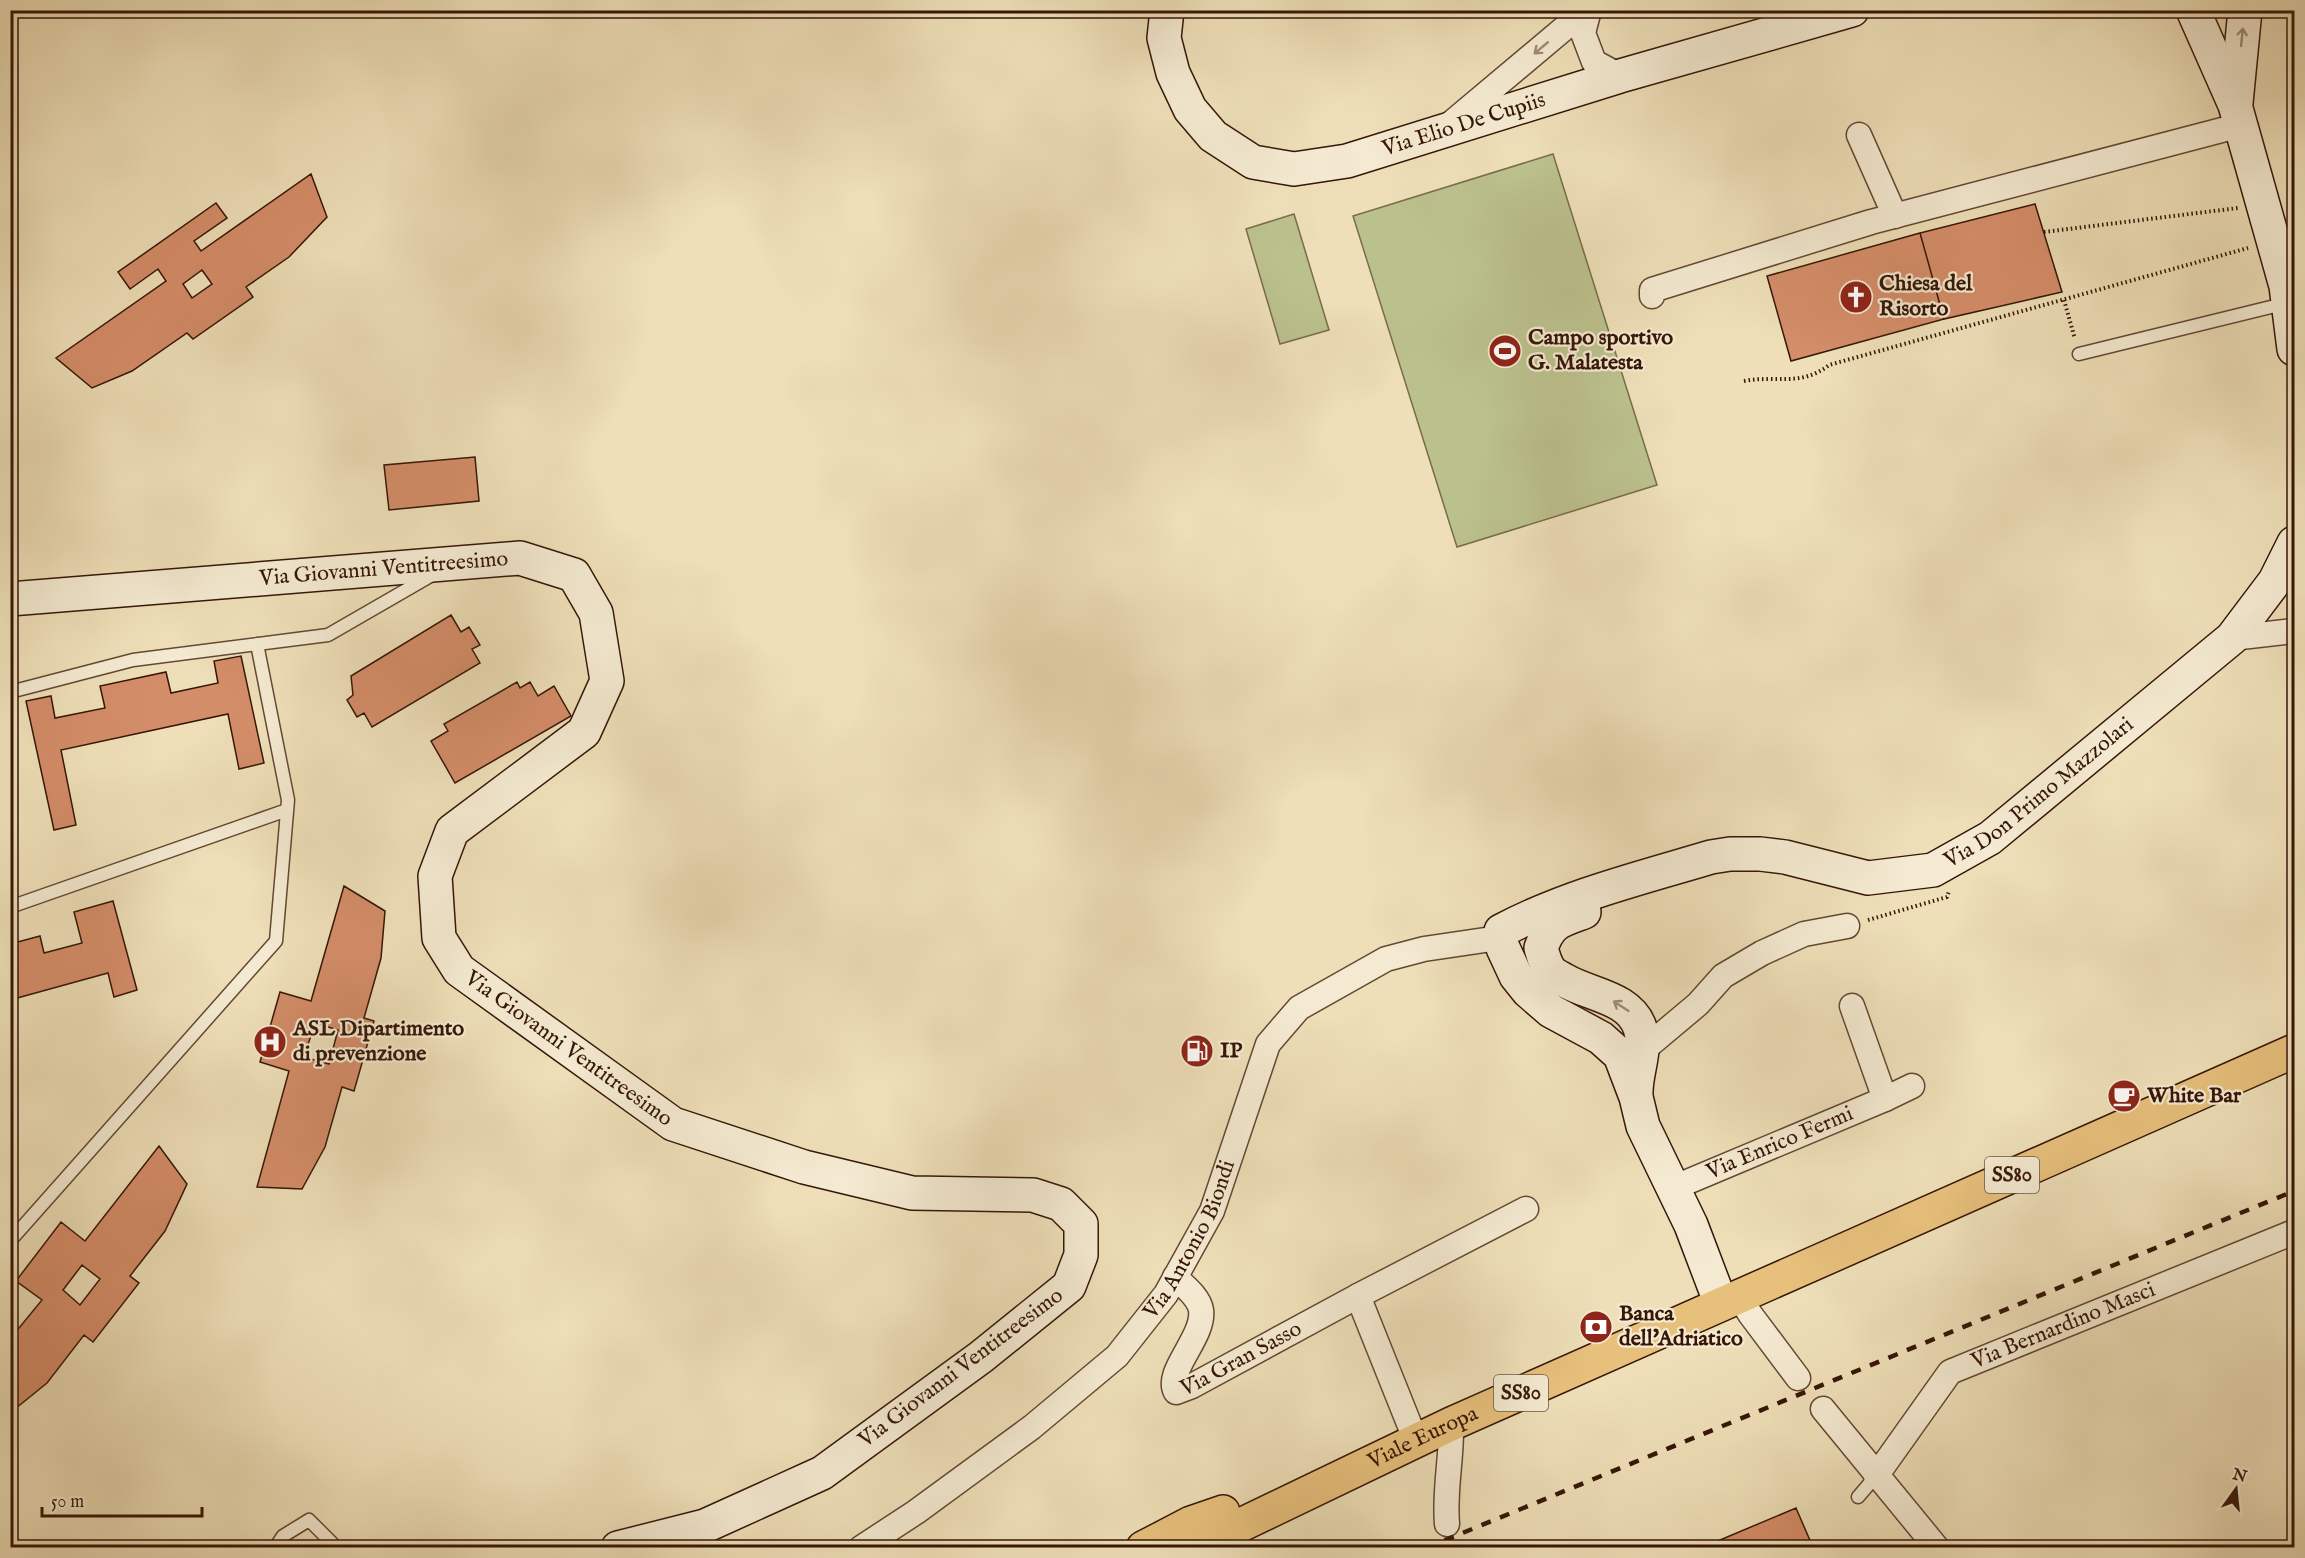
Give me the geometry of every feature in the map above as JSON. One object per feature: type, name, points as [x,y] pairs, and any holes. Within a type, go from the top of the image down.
[{"type":"main road","name":"SS80","points":[[1730,1300],[2295,1051]]},
{"type":"main road","name":"Viale Europa","points":[[1192,1548],[1451,1424],[1730,1300]]},
{"type":"main road","name":"Viale Europa","points":[[1143,1548],[1191,1522],[1229,1510],[1315,1491]]},
{"type":"main road","name":"Viale Europa","points":[[1238,1548],[1315,1491]]},
{"type":"street","name":"Via Elio De Cupiis","points":[[1167,10],[1164,38],[1173,73],[1190,109],[1213,136],[1253,162],[1294,169],[1347,161],[1620,76],[1852,10]]},
{"type":"street","points":[[1441,132],[1587,10]]},
{"type":"street","points":[[1587,10],[1583,33],[1594,62],[1620,76]]},
{"type":"street","points":[[2193,10],[2238,115],[2286,286],[2295,349]]},
{"type":"street","points":[[2238,115],[2245,10]]},
{"type":"street","points":[[1652,296],[1652,290],[2238,115]]},
{"type":"street","points":[[1859,135],[1894,216]]},
{"type":"street","points":[[2232,638],[2275,581],[2295,543]]},
{"type":"street","name":"Via Giovanni Ventitreesimo","points":[[10,599],[520,558],[574,575],[596,613],[608,681],[584,732],[452,831],[435,876],[439,938],[459,970],[673,1124],[804,1167],[912,1193],[1032,1195],[1061,1204],[1081,1224],[1081,1255],[1069,1286],[981,1356],[822,1473],[705,1526],[618,1548]]},
{"type":"street","points":[[2232,638],[2295,631]]},
{"type":"street","name":"Via Don Primo Mazzolari","points":[[1730,1300],[1707,1270],[1699,1243],[1643,1126],[1636,1097],[1620,1055],[1601,1038],[1578,1023],[1551,1011],[1528,991],[1516,976],[1497,940],[1532,915],[1562,902],[1711,857],[1730,854],[1760,854],[1785,857],[1868,878],[1933,870],[1990,838],[2232,638]]},
{"type":"street","name":"Via Don Primo Mazzolari","points":[[1636,1097],[1636,1076],[1642,1051],[1641,1029],[1633,1014],[1617,1002],[1570,984],[1550,972],[1541,948],[1546,931],[1561,921],[1588,910],[1652,892],[1672,883],[1711,857]]},
{"type":"street","points":[[1642,1051],[1698,1004],[1723,975],[1762,953],[1804,934],[1847,926]]},
{"type":"street","name":"Via Antonio Biondi","points":[[861,1548],[916,1512],[1032,1427],[1117,1356],[1166,1294],[1212,1211],[1268,1044],[1299,1008],[1386,959],[1424,949],[1497,940]]},
{"type":"street","points":[[1851,1006],[1885,1099]]},
{"type":"street","name":"Via Enrico Fermi","points":[[1673,1188],[1912,1086]]},
{"type":"street","name":"Via Gran Sasso","points":[[1175,1278],[1194,1296],[1202,1310],[1198,1332],[1174,1376],[1172,1386],[1176,1392],[1192,1386],[1526,1209]]},
{"type":"street","name":"Via Bernardino Masci","points":[[1876,1476],[1950,1372],[2295,1232]]},
{"type":"street","points":[[1358,1296],[1416,1441]]},
{"type":"street","points":[[1730,1300],[1750,1314],[1798,1378]]},
{"type":"street","points":[[1823,1409],[1937,1548]]},
{"type":"street","points":[[1447,1524],[1445,1498],[1452,1443],[1451,1424]]},
{"type":"lane","points":[[2079,354],[2288,302]]},
{"type":"lane","points":[[10,692],[134,660],[328,635],[454,563]]},
{"type":"lane","points":[[10,1241],[276,941],[288,800],[257,644]]},
{"type":"lane","points":[[10,907],[287,810]]},
{"type":"lane","points":[[1858,1497],[1876,1476]]},
{"type":"lane","points":[[275,1548],[283,1536],[309,1520],[338,1548]]},
{"type":"path","points":[[2044,232],[2263,205]]},
{"type":"path","points":[[1744,381],[1762,378],[1786,381],[1820,372],[1830,365],[2273,242]]},
{"type":"path","points":[[2064,300],[2079,354]]},
{"type":"green space","name":"Campo sportivo G. Malatesta","points":[[1553,154],[1657,485],[1457,547],[1353,216]]},
{"type":"green space","points":[[1294,214],[1329,330],[1280,344],[1246,229]]},
{"type":"building","points":[[311,174],[327,217],[289,257],[246,287],[253,297],[193,339],[187,333],[132,371],[92,388],[56,358],[166,281],[158,269],[130,289],[118,272],[216,203],[227,218],[194,241],[201,251]],"holes":[[[202,270],[212,284],[192,298],[183,284]]]},
{"type":"building","points":[[2035,204],[2062,292],[1944,319],[1920,233]]},
{"type":"building","name":"Chiesa del Risorto","points":[[1920,233],[1944,319],[1791,361],[1767,276]]},
{"type":"building","points":[[475,457],[479,501],[389,510],[384,465]]},
{"type":"building","points":[[451,615],[461,632],[469,627],[480,645],[472,649],[480,663],[372,727],[364,713],[357,717],[347,700],[353,695],[351,676]]},
{"type":"building","points":[[241,656],[264,763],[239,769],[228,714],[61,750],[76,825],[54,830],[26,701],[51,696],[55,718],[105,708],[100,686],[166,672],[171,693],[218,683],[214,661]]},
{"type":"building","points":[[517,682],[520,688],[530,682],[538,696],[554,686],[571,716],[455,783],[431,741],[448,731],[444,724]]},
{"type":"building","points":[[344,886],[385,911],[381,958],[364,1018],[374,1021],[354,1091],[342,1087],[325,1147],[302,1189],[257,1187],[289,1071],[260,1062],[280,992],[311,1001]],"holes":[[[315,1023],[338,1030],[329,1064],[304,1057]]]},
{"type":"building","points":[[113,901],[137,990],[114,997],[108,973],[10,1000],[10,944],[40,936],[44,953],[82,943],[74,912]]},
{"type":"building","points":[[159,1146],[187,1184],[165,1231],[130,1276],[139,1283],[93,1342],[84,1335],[47,1383],[10,1413],[10,1339],[42,1300],[16,1281],[61,1222],[85,1241]],"holes":[[[82,1265],[100,1279],[80,1305],[63,1290]]]},
{"type":"building","points":[[1796,1508],[1812,1545],[1820,1542],[1822,1548],[1701,1548]]},
{"type":"railway","points":[[1426,1548],[2294,1191]]},
{"type":"place","name":"Chiesa del Risorto","points":[[1856,297]]},
{"type":"place","name":"Campo sportivo G. Malatesta","points":[[1505,351]]},
{"type":"place","name":"ASL Dipartimento di prevenzione","points":[[270,1042]]},
{"type":"place","name":"IP","points":[[1197,1051]]},
{"type":"place","name":"White Bar","points":[[2124,1096]]},
{"type":"place","name":"Banca dell'Adriatico","points":[[1596,1327]]}]
